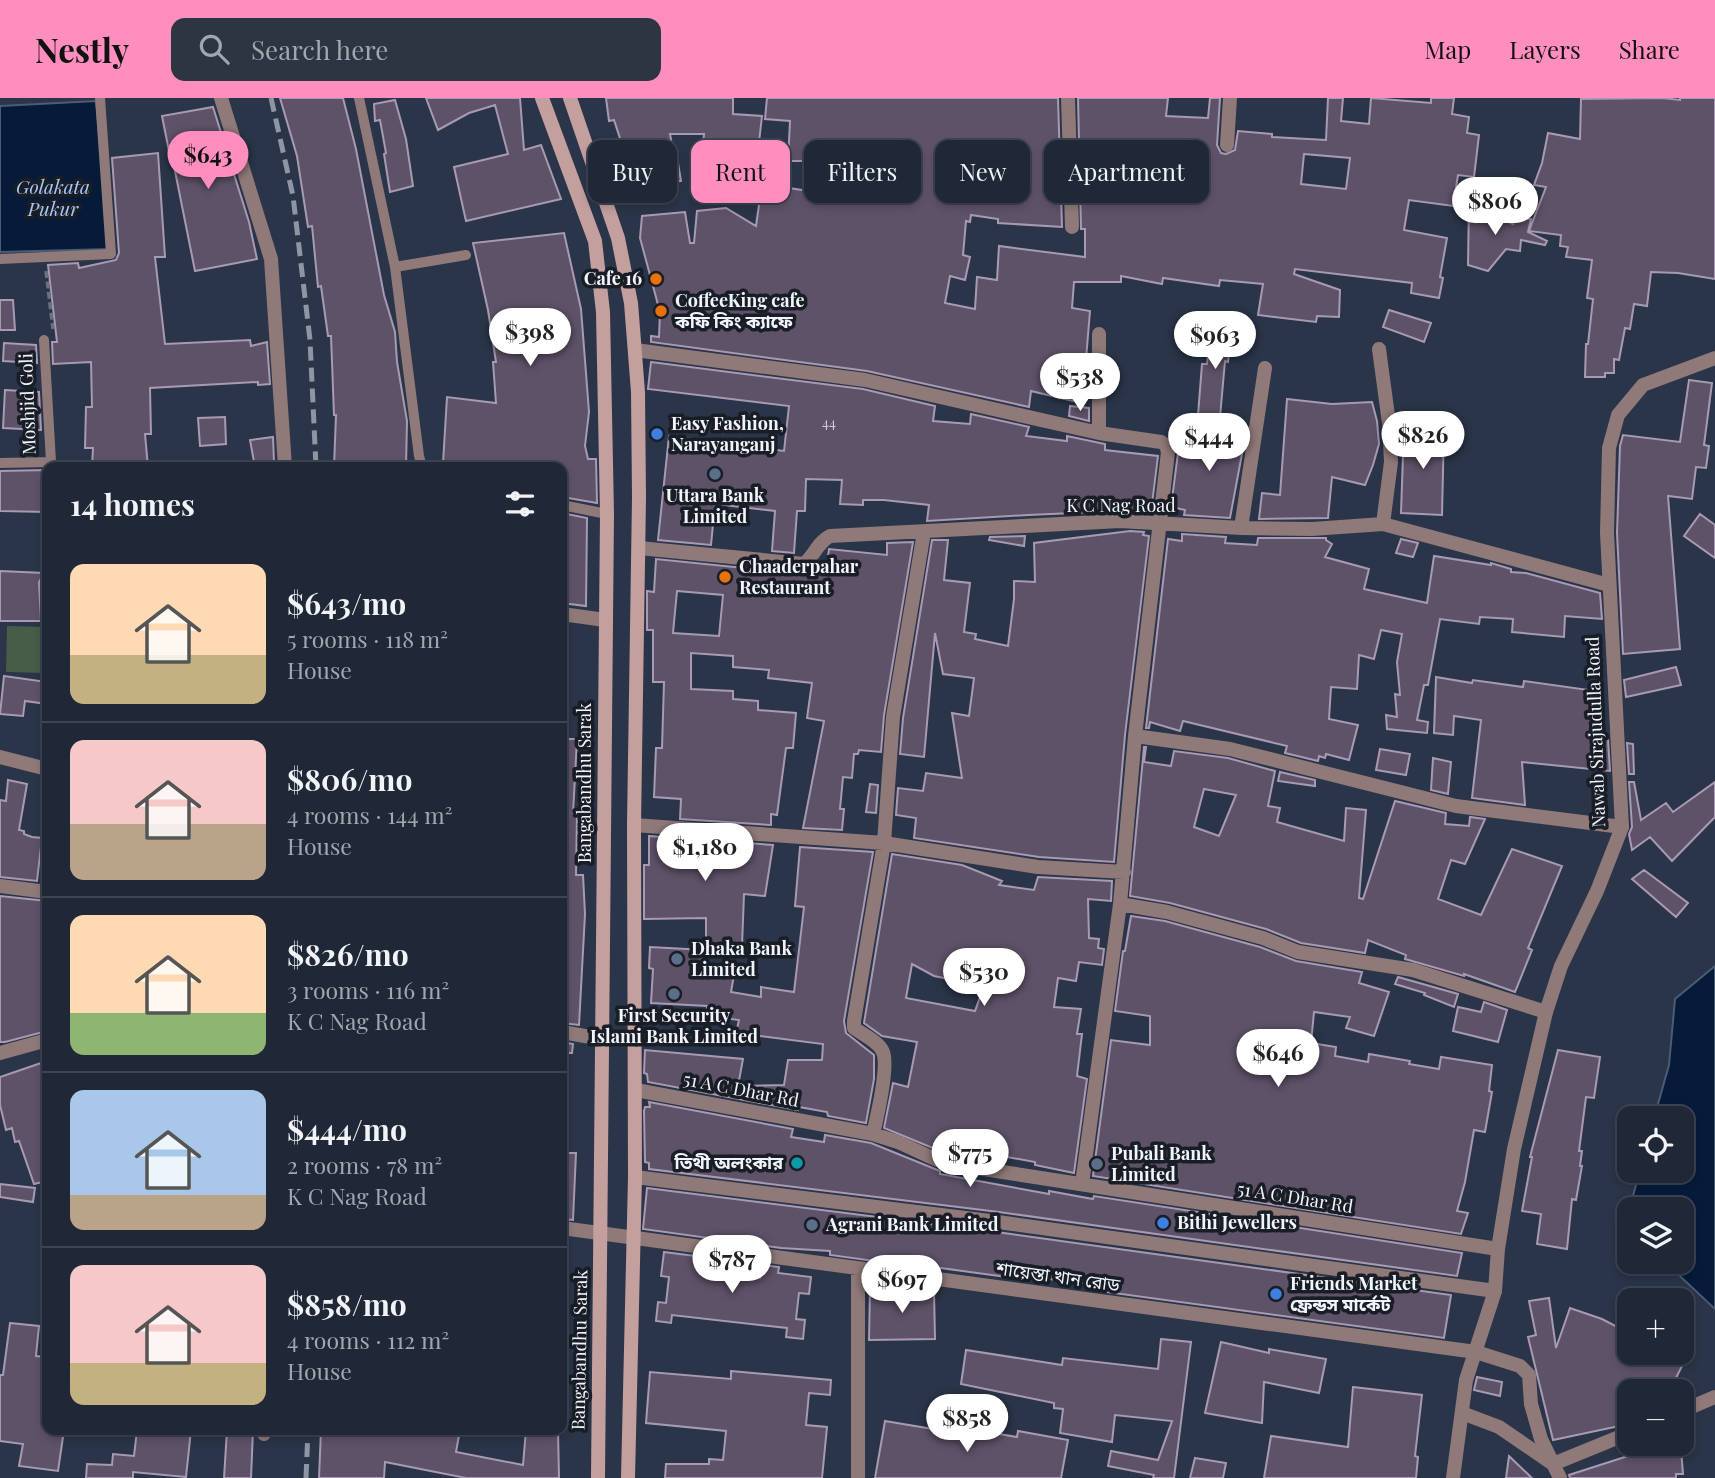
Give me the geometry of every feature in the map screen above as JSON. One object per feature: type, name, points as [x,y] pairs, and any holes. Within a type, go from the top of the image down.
[{"type":"main road","name":"Bangabandhu Sarak","points":[[542,98],[584,210],[599,263],[605,378],[607,514],[598,1478]]},
{"type":"main road","points":[[570,98],[618,238],[631,303],[640,445],[634,825],[635,1240],[628,1478]]},
{"type":"street","points":[[221,98],[271,259],[285,462]]},
{"type":"street","points":[[1068,98],[1072,227]]},
{"type":"street","points":[[1227,145],[1230,98]]},
{"type":"street","points":[[1099,334],[1099,433]]},
{"type":"street","points":[[1379,349],[1389,423],[1391,462],[1383,524]]},
{"type":"street","points":[[635,350],[865,380],[1099,433],[1166,445],[1168,452],[1135,736],[1124,872],[1082,1184]]},
{"type":"street","name":"Nawab Sirajudulla Road","points":[[1453,1478],[1466,1380],[1495,1291],[1498,1249],[1519,1121],[1546,1012],[1561,966],[1597,891],[1622,827],[1607,533],[1609,448],[1618,415],[1643,385],[1715,358]]},
{"type":"street","points":[[1241,528],[1265,368]]},
{"type":"street","name":"K C Nag Road","points":[[639,548],[804,564],[811,559],[813,552],[825,538],[830,536],[1120,521],[1312,529],[1383,524],[1609,585]]},
{"type":"street","points":[[873,1134],[884,1073],[884,1053],[879,1046],[854,1028],[854,1021],[884,843],[893,716],[924,532]]},
{"type":"street","points":[[567,615],[606,620]]},
{"type":"street","points":[[1135,736],[1230,749],[1456,806],[1622,827]]},
{"type":"street","points":[[0,757],[42,768]]},
{"type":"street","points":[[634,825],[884,843],[1038,867],[1124,872]]},
{"type":"street","points":[[0,886],[42,891]]},
{"type":"street","points":[[1120,904],[1180,915],[1298,952],[1413,970],[1546,1012]]},
{"type":"street","points":[[567,1033],[602,1039]]},
{"type":"street","points":[[0,1054],[42,1042]]},
{"type":"street","name":"51 A C Dhar Rd","points":[[636,1090],[873,1134],[937,1160],[1498,1249]]},
{"type":"street","points":[[635,1177],[1011,1224],[1495,1291]]},
{"type":"street","name":"শায়েস্তা খান রোড","points":[[567,1229],[1476,1352]]},
{"type":"street","points":[[858,1270],[858,1478]]},
{"type":"street","points":[[1476,1352],[1520,1366],[1529,1375],[1531,1404],[1541,1439],[1557,1474]]},
{"type":"street","points":[[1694,1406],[1715,1397]]},
{"type":"street","points":[[1462,1413],[1499,1427],[1557,1474]]},
{"type":"street","points":[[1557,1474],[1617,1440]]},
{"type":"lane","points":[[0,258],[111,254],[100,98]]},
{"type":"lane","points":[[359,98],[396,267],[421,462]]},
{"type":"lane","points":[[396,267],[466,255]]},
{"type":"lane","name":"Moshjid Goli","points":[[44,340],[50,462]]},
{"type":"lane","name":"Moshjid Goli","points":[[0,463],[42,464]]},
{"type":"lane","points":[[567,506],[607,514]]},
{"type":"path","points":[[44,257],[54,339],[44,340]]},
{"type":"green space","points":[[7,626],[42,627],[42,673],[6,672]]},
{"type":"water","name":"Golakata Pukur","points":[[96,101],[110,249],[0,252],[0,106]]},
{"type":"water","points":[[1715,966],[1715,1309],[1678,1274],[1694,1274],[1694,1197],[1632,1197],[1637,1183],[1694,1183],[1694,1106],[1657,1106],[1669,1065],[1675,999]]},
{"type":"building","points":[[280,98],[343,98],[356,149],[384,295],[395,332],[407,421],[406,462],[334,462],[336,415],[331,336],[328,336],[321,286],[318,287],[312,226],[308,227],[297,156]]},
{"type":"building","points":[[426,98],[520,98],[524,150],[541,145],[561,199],[466,221],[454,167],[508,154],[495,105],[469,113],[438,130]]},
{"type":"building","points":[[606,98],[733,98],[733,114],[762,116],[759,140],[703,140],[704,134],[670,134],[671,140],[621,140],[614,120],[609,121]]},
{"type":"building","points":[[767,98],[1058,98],[1059,140],[1044,140],[1044,203],[1061,203],[1062,227],[998,223],[998,219],[971,215],[970,222],[966,221],[963,255],[970,257],[965,280],[950,276],[945,303],[975,309],[977,277],[997,280],[999,246],[1085,257],[1085,229],[1081,229],[1080,203],[1209,203],[1209,140],[1079,140],[1078,98],[1168,98],[1166,116],[1208,118],[1210,98],[1220,98],[1217,145],[1221,153],[1226,154],[1235,150],[1238,131],[1272,134],[1272,137],[1326,140],[1328,98],[1343,98],[1341,121],[1369,124],[1371,98],[1431,103],[1431,98],[1454,98],[1452,114],[1469,117],[1467,133],[1479,135],[1474,177],[1458,175],[1453,206],[1409,200],[1404,230],[1447,238],[1439,298],[1411,293],[1412,283],[1295,269],[1294,274],[1340,290],[1339,317],[1317,316],[1316,322],[1258,315],[1263,284],[1220,280],[1219,286],[1163,278],[1162,284],[1121,276],[1121,282],[1074,282],[1072,308],[1090,311],[1086,359],[1079,358],[1073,401],[1031,391],[1029,407],[867,371],[651,342],[651,336],[659,337],[660,312],[640,238],[642,216],[685,212],[690,243],[694,243],[697,211],[726,208],[756,226],[759,203],[790,203],[790,188],[804,190],[804,203],[921,203],[921,140],[804,140],[804,161],[790,161],[790,121],[765,119]],"holes":[[[1304,154],[1350,158],[1346,189],[1301,184]]]},
{"type":"building","points":[[1715,98],[1715,279],[1651,272],[1647,306],[1634,304],[1630,329],[1625,328],[1619,360],[1614,359],[1614,373],[1605,373],[1605,377],[1585,377],[1586,344],[1593,299],[1587,298],[1592,260],[1566,257],[1568,247],[1560,246],[1561,235],[1529,231],[1546,187],[1534,185],[1548,133],[1580,139],[1581,99]]},
{"type":"building","points":[[395,100],[406,139],[413,186],[390,192],[380,120],[375,121],[374,104]]},
{"type":"building","points":[[213,107],[249,222],[257,259],[195,271],[162,116]]},
{"type":"building","points":[[158,153],[165,257],[155,257],[165,344],[250,340],[251,346],[267,342],[270,384],[258,385],[258,382],[150,388],[151,434],[145,434],[148,462],[92,462],[93,448],[85,448],[86,407],[92,407],[91,362],[53,364],[52,342],[57,342],[48,265],[78,263],[79,268],[116,260],[119,253],[112,158]]},
{"type":"building","points":[[677,163],[678,163],[681,181],[677,182]]},
{"type":"building","points":[[1469,203],[1513,224],[1514,216],[1531,219],[1528,232],[1547,241],[1545,245],[1521,240],[1520,251],[1506,249],[1488,271],[1468,265]]},
{"type":"building","points":[[564,233],[581,309],[589,412],[585,446],[588,459],[596,459],[597,503],[567,498],[567,462],[443,462],[447,397],[496,403],[493,362],[496,362],[473,243]]},
{"type":"building","points":[[0,300],[13,300],[15,330],[0,330]]},
{"type":"building","points":[[1389,310],[1431,323],[1424,342],[1383,327]]},
{"type":"building","points":[[1212,323],[1233,325],[1228,362],[1225,361],[1220,417],[1198,415],[1202,364],[1207,364]]},
{"type":"building","points":[[4,343],[36,345],[37,363],[3,361]]},
{"type":"building","points":[[651,362],[863,389],[935,406],[933,421],[970,424],[971,414],[1029,427],[1026,436],[1067,441],[1067,436],[1105,444],[1105,450],[1158,456],[1152,504],[1147,503],[1146,513],[1120,511],[927,521],[929,505],[884,500],[863,500],[863,505],[840,504],[842,480],[806,479],[805,511],[797,511],[794,553],[772,551],[775,511],[715,504],[711,545],[658,540],[669,436],[784,451],[789,406],[648,389]]},
{"type":"building","points":[[1689,380],[1712,383],[1704,445],[1709,446],[1706,468],[1696,467],[1692,499],[1668,496],[1680,649],[1623,654],[1617,533],[1620,446],[1623,435],[1680,442]]},
{"type":"building","points":[[5,390],[39,392],[41,430],[3,428]]},
{"type":"building","points":[[1287,399],[1332,404],[1372,402],[1379,444],[1373,465],[1365,485],[1332,477],[1328,518],[1259,519],[1262,493],[1280,495]]},
{"type":"building","points":[[1070,406],[1089,408],[1089,421],[1069,416]]},
{"type":"building","points":[[225,417],[226,444],[200,446],[198,418]]},
{"type":"building","points":[[1209,420],[1238,424],[1233,441],[1244,443],[1230,518],[1184,515],[1185,510],[1171,507],[1178,453],[1176,443],[1203,449]]},
{"type":"building","points":[[1404,426],[1444,428],[1442,515],[1401,513]]},
{"type":"building","points":[[273,437],[274,462],[254,462],[250,440]]},
{"type":"building","points":[[42,470],[42,512],[0,511],[0,471]]},
{"type":"building","points":[[567,514],[587,518],[586,606],[567,604]]},
{"type":"building","points":[[1700,514],[1715,525],[1715,558],[1684,536]]},
{"type":"building","points":[[1130,531],[1144,532],[1143,535],[1149,536],[1125,735],[1114,862],[1039,857],[914,838],[916,818],[896,815],[898,788],[923,791],[926,773],[962,778],[952,713],[969,716],[974,678],[943,674],[935,633],[924,757],[900,754],[903,718],[932,540],[948,540],[944,580],[970,583],[964,632],[976,634],[975,639],[1008,646],[1014,581],[1035,582],[1034,543]]},
{"type":"building","points":[[1182,534],[1226,537],[1225,543],[1257,545],[1258,538],[1326,538],[1332,544],[1325,557],[1369,569],[1364,589],[1427,603],[1434,556],[1491,563],[1511,569],[1511,572],[1526,573],[1600,593],[1602,619],[1565,616],[1564,637],[1512,632],[1513,619],[1480,617],[1479,624],[1440,619],[1428,685],[1424,685],[1417,720],[1428,722],[1427,733],[1387,729],[1386,715],[1397,717],[1395,694],[1400,695],[1397,662],[1402,634],[1381,630],[1374,659],[1359,655],[1357,689],[1331,687],[1329,719],[1358,725],[1349,760],[1326,754],[1325,758],[1319,756],[1318,761],[1285,753],[1287,746],[1183,721],[1180,731],[1150,722],[1149,728],[1146,728],[1168,539],[1182,541]]},
{"type":"building","points":[[1025,536],[1024,546],[989,540],[990,537]]},
{"type":"building","points":[[1401,539],[1418,543],[1413,557],[1396,553]]},
{"type":"building","points":[[913,542],[884,715],[881,752],[859,750],[858,754],[854,754],[852,778],[843,777],[840,809],[844,809],[842,830],[803,828],[824,721],[807,718],[812,683],[768,678],[769,670],[733,667],[733,656],[691,653],[691,689],[733,691],[733,699],[758,701],[758,710],[796,713],[793,748],[786,748],[777,815],[771,814],[771,825],[680,819],[681,799],[654,797],[656,748],[662,748],[664,682],[653,682],[653,630],[647,630],[647,591],[654,592],[656,559],[804,574],[811,570],[826,572],[829,549],[887,555],[887,543]],"holes":[[[677,591],[723,595],[719,636],[673,633]]]},
{"type":"building","points":[[0,571],[42,573],[39,582],[41,621],[0,621]]},
{"type":"building","points":[[1676,667],[1681,685],[1626,697],[1624,680]]},
{"type":"building","points":[[4,676],[42,681],[42,703],[25,701],[23,716],[0,714]]},
{"type":"building","points":[[1436,677],[1523,687],[1524,681],[1603,692],[1600,738],[1608,739],[1610,771],[1522,762],[1525,805],[1472,798],[1481,720],[1454,716],[1453,735],[1434,733]]},
{"type":"building","points":[[567,739],[577,739],[573,814],[577,814],[576,875],[583,875],[585,914],[579,1025],[567,1024]]},
{"type":"building","points":[[1627,743],[1633,744],[1634,774],[1629,774]]},
{"type":"building","points":[[1144,747],[1144,762],[1171,766],[1174,751],[1228,758],[1275,771],[1268,806],[1280,808],[1277,822],[1344,841],[1346,808],[1366,810],[1359,898],[1363,899],[1395,801],[1446,813],[1445,824],[1469,826],[1470,817],[1485,819],[1465,864],[1451,860],[1438,899],[1481,915],[1512,849],[1562,866],[1528,948],[1532,950],[1515,992],[1464,974],[1405,959],[1406,955],[1368,940],[1365,953],[1301,943],[1266,929],[1170,903],[1130,896]],"holes":[[[1204,789],[1236,795],[1219,836],[1194,827]]]},
{"type":"building","points":[[1380,749],[1410,754],[1406,775],[1376,770]]},
{"type":"building","points":[[1433,758],[1451,762],[1448,794],[1431,790]]},
{"type":"building","points":[[1280,772],[1315,780],[1315,786],[1278,781]]},
{"type":"building","points":[[8,780],[27,784],[19,830],[32,837],[42,838],[37,881],[0,877],[0,800],[6,801]]},
{"type":"building","points":[[1629,782],[1634,782],[1641,820],[1666,803],[1673,812],[1715,782],[1715,817],[1672,861],[1650,837],[1632,850],[1629,834],[1632,827]]},
{"type":"building","points":[[870,784],[878,785],[876,813],[866,812]]},
{"type":"building","points":[[649,836],[773,845],[765,896],[744,894],[742,946],[706,945],[706,918],[644,919],[644,865],[649,865]]},
{"type":"building","points":[[800,847],[873,852],[844,1021],[846,1033],[874,1055],[874,1079],[866,1123],[828,1116],[827,1112],[799,1107],[798,1110],[648,1082],[647,1074],[644,1073],[645,1050],[743,1059],[738,1086],[784,1085],[788,1060],[822,1060],[823,1044],[736,1033],[739,1020],[706,1016],[707,1006],[651,1003],[653,969],[649,968],[650,947],[705,950],[704,972],[734,975],[731,992],[761,997],[761,987],[794,992],[804,907],[795,906]]},
{"type":"building","points":[[892,854],[962,865],[1002,881],[999,885],[1034,890],[1038,877],[1112,881],[1111,901],[1088,899],[1089,938],[1099,939],[1098,948],[1104,949],[1102,965],[1079,962],[1076,981],[1058,978],[1054,1007],[1081,1009],[1077,1034],[1082,1034],[1077,1076],[1087,1079],[1074,1173],[1035,1165],[1035,1162],[1007,1157],[968,1143],[964,1156],[940,1151],[884,1128],[893,1083],[908,1087],[917,1042],[882,1036],[864,1023]],"holes":[[[912,964],[934,976],[984,986],[975,1011],[906,998]]]},
{"type":"building","points":[[1644,870],[1688,903],[1676,917],[1632,879]]},
{"type":"building","points":[[0,896],[42,900],[42,1032],[0,1042]]},
{"type":"building","points":[[1131,916],[1165,921],[1260,947],[1296,961],[1362,972],[1359,983],[1389,992],[1374,1036],[1346,1028],[1350,1017],[1314,1012],[1311,1043],[1336,1047],[1335,1056],[1368,1062],[1369,1054],[1439,1069],[1441,1057],[1492,1065],[1489,1091],[1492,1092],[1485,1132],[1474,1130],[1457,1211],[1468,1213],[1461,1234],[1093,1176],[1111,1040],[1150,1045],[1150,1016],[1115,1011]]},
{"type":"building","points":[[1398,977],[1458,994],[1454,1007],[1424,995],[1425,993],[1395,984]]},
{"type":"building","points":[[1484,1002],[1507,1010],[1498,1042],[1453,1031],[1458,1007],[1481,1012]]},
{"type":"building","points":[[567,1043],[573,1044],[572,1053],[567,1053]]},
{"type":"building","points":[[1558,1050],[1600,1057],[1594,1098],[1586,1097],[1579,1151],[1582,1151],[1582,1166],[1576,1200],[1572,1199],[1567,1249],[1537,1244],[1541,1214],[1522,1211],[1530,1157]]},
{"type":"building","points":[[42,1063],[42,1182],[34,1184],[19,1141],[15,1142],[12,1128],[6,1130],[0,1105],[0,1077]]},
{"type":"building","points":[[649,1102],[793,1129],[791,1137],[824,1142],[825,1135],[871,1143],[940,1171],[940,1174],[1049,1194],[1049,1191],[1093,1199],[1094,1196],[1462,1253],[1457,1276],[999,1212],[649,1169],[649,1163],[645,1162],[644,1111],[645,1107],[650,1107]]},
{"type":"building","points":[[567,1153],[576,1153],[573,1220],[567,1219]]},
{"type":"building","points":[[0,1184],[35,1188],[33,1202],[0,1197]]},
{"type":"building","points":[[647,1188],[997,1232],[1451,1295],[1444,1338],[1099,1291],[1101,1285],[1040,1278],[1040,1283],[1021,1276],[1021,1279],[933,1269],[830,1255],[830,1251],[781,1248],[643,1229]]},
{"type":"building","points":[[664,1252],[704,1257],[702,1271],[760,1278],[762,1265],[779,1267],[778,1273],[811,1277],[809,1294],[799,1293],[796,1319],[805,1320],[803,1339],[786,1337],[787,1328],[672,1315],[671,1323],[656,1321],[658,1302],[666,1303],[669,1277],[661,1276]]},
{"type":"building","points":[[870,1289],[934,1291],[935,1339],[869,1340]]},
{"type":"building","points":[[1549,1298],[1556,1348],[1570,1308],[1617,1327],[1617,1365],[1682,1365],[1676,1378],[1678,1379],[1617,1379],[1617,1427],[1553,1440],[1528,1337],[1536,1335],[1529,1301]]},
{"type":"building","points":[[10,1323],[39,1326],[36,1356],[42,1357],[42,1435],[63,1435],[58,1471],[19,1466],[23,1444],[0,1441],[0,1375],[3,1375]]},
{"type":"building","points":[[1161,1339],[1191,1342],[1174,1478],[1153,1478],[1154,1475],[1108,1466],[1111,1451],[1158,1460],[1172,1421],[1115,1415],[1112,1442],[1060,1433],[1063,1409],[1054,1408],[1054,1403],[961,1384],[966,1350],[1062,1365],[1063,1358],[1158,1369]]},
{"type":"building","points":[[1221,1342],[1269,1353],[1269,1349],[1326,1359],[1319,1393],[1264,1382],[1262,1423],[1205,1413]]},
{"type":"building","points":[[731,1371],[831,1380],[830,1395],[809,1393],[806,1425],[827,1427],[822,1478],[665,1478],[666,1464],[709,1464],[709,1459],[723,1460],[726,1431],[646,1423],[650,1372],[731,1379]]},
{"type":"building","points":[[1477,1377],[1502,1382],[1500,1396],[1474,1390]]},
{"type":"building","points":[[1353,1387],[1422,1395],[1415,1456],[1418,1457],[1416,1478],[1264,1478],[1271,1436],[1348,1447]]},
{"type":"building","points":[[885,1421],[957,1433],[958,1427],[1017,1437],[1018,1431],[1068,1440],[1061,1478],[875,1478]]},
{"type":"building","points":[[136,1435],[190,1435],[186,1477],[133,1472],[133,1478],[86,1478],[87,1464],[112,1465],[113,1454],[134,1456]]},
{"type":"building","points":[[227,1435],[253,1435],[251,1478],[224,1478]]},
{"type":"building","points":[[321,1435],[459,1435],[456,1452],[523,1465],[526,1435],[558,1435],[559,1478],[466,1478],[385,1462],[384,1478],[319,1478]]},
{"type":"building","points":[[1509,1456],[1532,1478],[1506,1478]]},
{"type":"building","points":[[1628,1456],[1682,1456],[1683,1474],[1676,1474],[1676,1478],[1570,1478],[1569,1475]]},
{"type":"building","points":[[1195,1458],[1226,1463],[1223,1478],[1190,1478]]},
{"type":"railway","points":[[271,98],[293,196],[310,340],[316,462]]},
{"type":"railway","points":[[306,1478],[308,1435]]},
{"type":"place","name":"Cafe 16","points":[[656,279]]},
{"type":"place","name":"CoffeeKing cafe কফি কিং ক্যাফে","points":[[661,311]]},
{"type":"place","name":"Easy Fashion, Narayanganj","points":[[657,434]]},
{"type":"place","name":"Uttara Bank Limited","points":[[715,474]]},
{"type":"place","name":"Chaaderpahar Restaurant","points":[[725,577]]},
{"type":"place","name":"Dhaka Bank Limited","points":[[677,959]]},
{"type":"place","name":"First Security Islami Bank Limited","points":[[674,994]]},
{"type":"place","name":"তিথী অলংকার","points":[[797,1163]]},
{"type":"place","name":"Pubali Bank Limited","points":[[1097,1164]]},
{"type":"place","name":"Bithi Jewellers","points":[[1163,1223]]},
{"type":"place","name":"Agrani Bank Limited","points":[[812,1225]]},
{"type":"place","name":"Friends Market ফ্রেন্ডস মার্কেট","points":[[1276,1294]]}]
